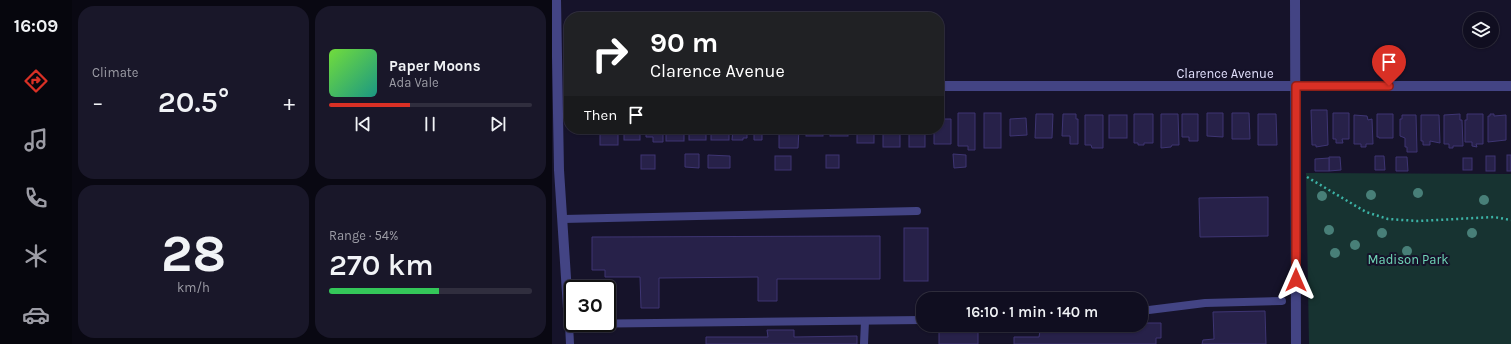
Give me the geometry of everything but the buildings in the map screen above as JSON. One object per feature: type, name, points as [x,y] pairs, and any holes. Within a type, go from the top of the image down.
[{"type":"street","points":[[556,0],[559,170],[566,280]]},
{"type":"street","points":[[1295,0],[1296,344]]},
{"type":"street","points":[[558,86],[564,86]]},
{"type":"street","name":"Clarence Avenue","points":[[944,86],[1511,86]]},
{"type":"lane","points":[[563,219],[917,211]]},
{"type":"lane","points":[[1148,310],[1205,303],[1282,301]]},
{"type":"lane","points":[[616,324],[916,320]]},
{"type":"lane","points":[[864,321],[864,344]]},
{"type":"lane","points":[[569,332],[570,344]]},
{"type":"path","points":[[1305,176],[1366,212],[1388,219],[1418,221],[1494,217],[1511,220]]},
{"type":"green space","name":"Madison Park","points":[[1306,173],[1511,174],[1511,344],[1309,344]]},
{"type":"route","points":[[1296,280],[1296,86],[1389,86]]}]
